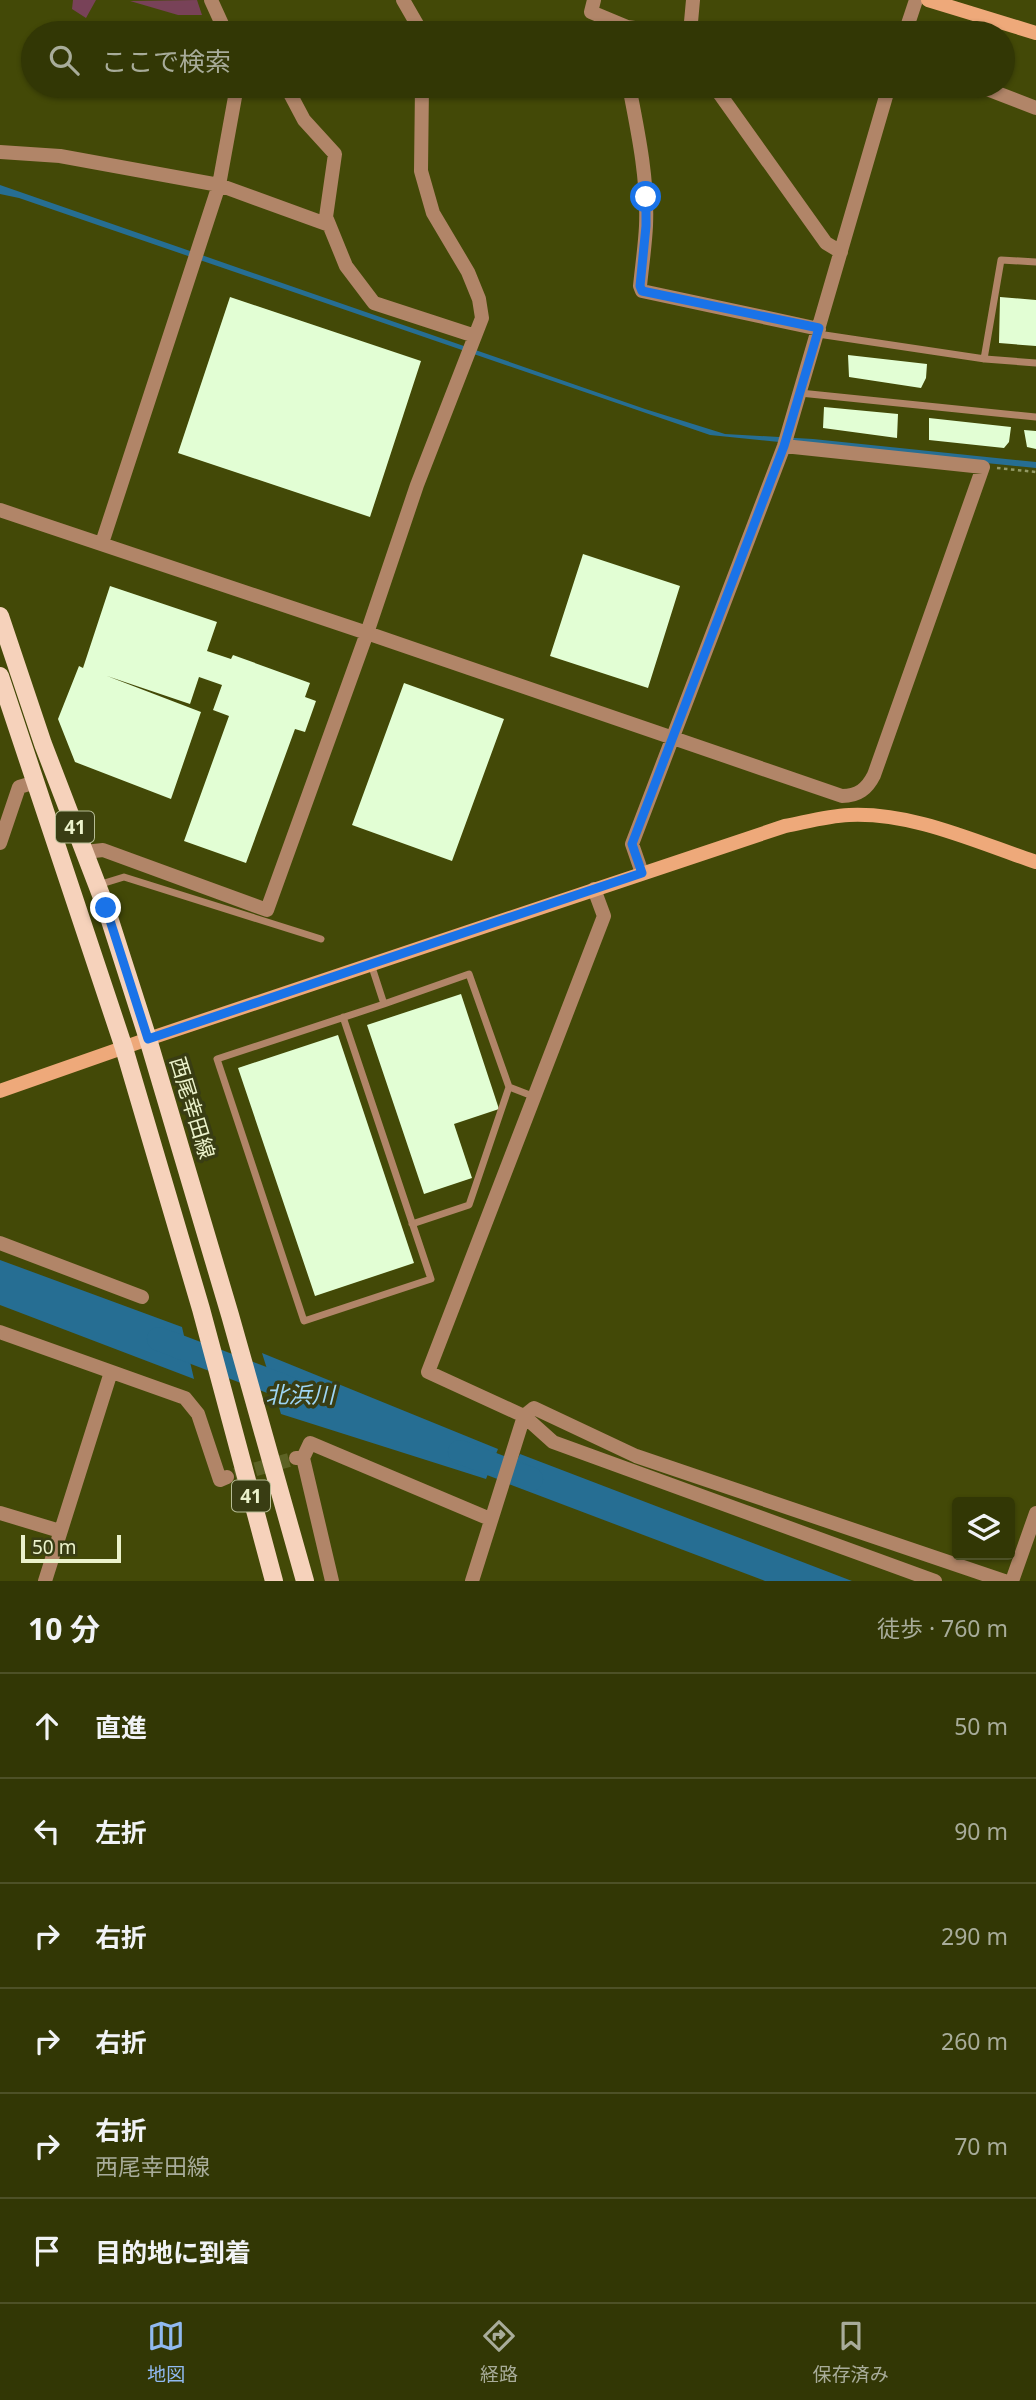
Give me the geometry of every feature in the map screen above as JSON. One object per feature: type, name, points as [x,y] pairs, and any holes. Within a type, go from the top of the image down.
[{"type":"main road","name":"西尾幸田線","points":[[0,616],[43,744],[106,908],[148,1039],[305,1581]]},
{"type":"main road","name":"41","points":[[0,676],[124,1048],[201,1309],[274,1581]]},
{"type":"street","points":[[211,0],[221,21]]},
{"type":"street","points":[[403,0],[415,21]]},
{"type":"street","points":[[594,0],[591,12],[609,21]]},
{"type":"street","points":[[691,21],[693,0]]},
{"type":"street","points":[[909,21],[916,0]]},
{"type":"street","points":[[928,0],[997,21]]},
{"type":"street","points":[[1015,27],[1036,33]]},
{"type":"street","points":[[102,543],[219,185],[235,98]]},
{"type":"street","points":[[292,98],[304,120],[335,154],[326,217],[346,265],[374,303],[475,336]]},
{"type":"street","points":[[85,852],[103,850],[267,910],[368,633],[417,485],[482,318],[479,299],[468,272],[433,213],[421,171],[422,98]]},
{"type":"street","points":[[631,98],[646,197],[640,286],[642,291],[819,331]]},
{"type":"street","points":[[723,98],[827,243],[841,252]]},
{"type":"street","points":[[642,873],[632,844],[784,446],[886,98]]},
{"type":"street","points":[[1010,98],[1036,108]]},
{"type":"street","points":[[0,152],[60,156],[219,185],[329,225]]},
{"type":"street","points":[[0,510],[842,796],[851,796],[868,787],[874,775],[983,467],[784,446]]},
{"type":"street","points":[[0,843],[4,820],[19,787],[36,782]]},
{"type":"street","points":[[0,1091],[785,826],[849,815],[884,816],[915,821],[1036,862]]},
{"type":"street","points":[[594,889],[604,916],[428,1372],[524,1416],[553,1442],[935,1581]]},
{"type":"street","points":[[0,1243],[142,1297]]},
{"type":"street","points":[[0,1332],[185,1398],[198,1414],[220,1480],[227,1477]]},
{"type":"street","points":[[45,1581],[111,1372]]},
{"type":"street","points":[[472,1581],[524,1416],[534,1408],[636,1456],[1004,1581]]},
{"type":"street","points":[[332,1581],[300,1458],[310,1443],[490,1519]]},
{"type":"street","points":[[0,1513],[60,1531]]},
{"type":"street","points":[[1012,1581],[1036,1513]]},
{"type":"lane","points":[[984,359],[1002,260],[1036,262]]},
{"type":"lane","points":[[819,331],[984,359],[1036,363]]},
{"type":"lane","points":[[800,393],[1036,417]]},
{"type":"lane","points":[[96,885],[124,877],[321,939]]},
{"type":"lane","points":[[371,964],[384,1004]]},
{"type":"lane","points":[[343,1017],[412,1224],[431,1279],[304,1321],[217,1059],[469,974],[509,1087],[469,1205],[412,1224]]},
{"type":"lane","points":[[509,1087],[536,1097]]},
{"type":"path","points":[[983,467],[1036,472]]},
{"type":"shaded area","points":[[73,0],[96,0],[86,18],[72,9]]},
{"type":"shaded area","points":[[197,0],[202,15],[178,15],[130,1]]},
{"type":"water","points":[[0,185],[645,409],[725,434],[813,439],[1036,462],[1036,468],[710,435],[19,198],[0,194]]},
{"type":"water","points":[[0,1260],[182,1327],[194,1379],[0,1305]]},
{"type":"water","name":"北浜川","points":[[262,1353],[498,1449],[486,1479],[281,1414]]},
{"type":"water","points":[[520,1454],[852,1581],[765,1581],[506,1483]]},
{"type":"building","points":[[230,297],[421,361],[370,517],[178,453]]},
{"type":"building","points":[[1000,297],[1036,300],[1036,346],[999,343]]},
{"type":"building","points":[[848,355],[927,364],[926,378],[921,388],[849,377]]},
{"type":"building","points":[[824,407],[898,414],[897,438],[823,428]]},
{"type":"building","points":[[929,418],[1011,427],[1009,442],[1004,448],[929,440]]},
{"type":"building","points":[[1024,430],[1036,431],[1036,449],[1027,447]]},
{"type":"building","points":[[583,554],[680,586],[648,688],[550,656]]},
{"type":"building","points":[[110,586],[217,622],[207,651],[231,659],[233,655],[310,683],[305,697],[316,701],[305,732],[295,729],[246,863],[184,841],[229,716],[213,710],[222,685],[199,677],[190,704],[107,676],[201,712],[171,799],[75,762],[58,719],[79,666],[83,668]]},
{"type":"building","points":[[404,683],[504,719],[452,861],[352,825]]},
{"type":"building","points":[[461,994],[499,1109],[454,1124],[472,1178],[424,1194],[367,1025]]},
{"type":"building","points":[[338,1035],[414,1263],[315,1296],[238,1068]]},
{"type":"waterway","name":"北浜川","points":[[159,1339],[301,1393]]},
{"type":"waterway","name":"北浜川","points":[[460,1452],[531,1479]]},
{"type":"tunnel","points":[[235,1475],[296,1458]]},
{"type":"route","points":[[106,908],[148,1039],[642,873],[632,844],[784,446],[819,328],[642,291],[640,286],[646,197]]}]
